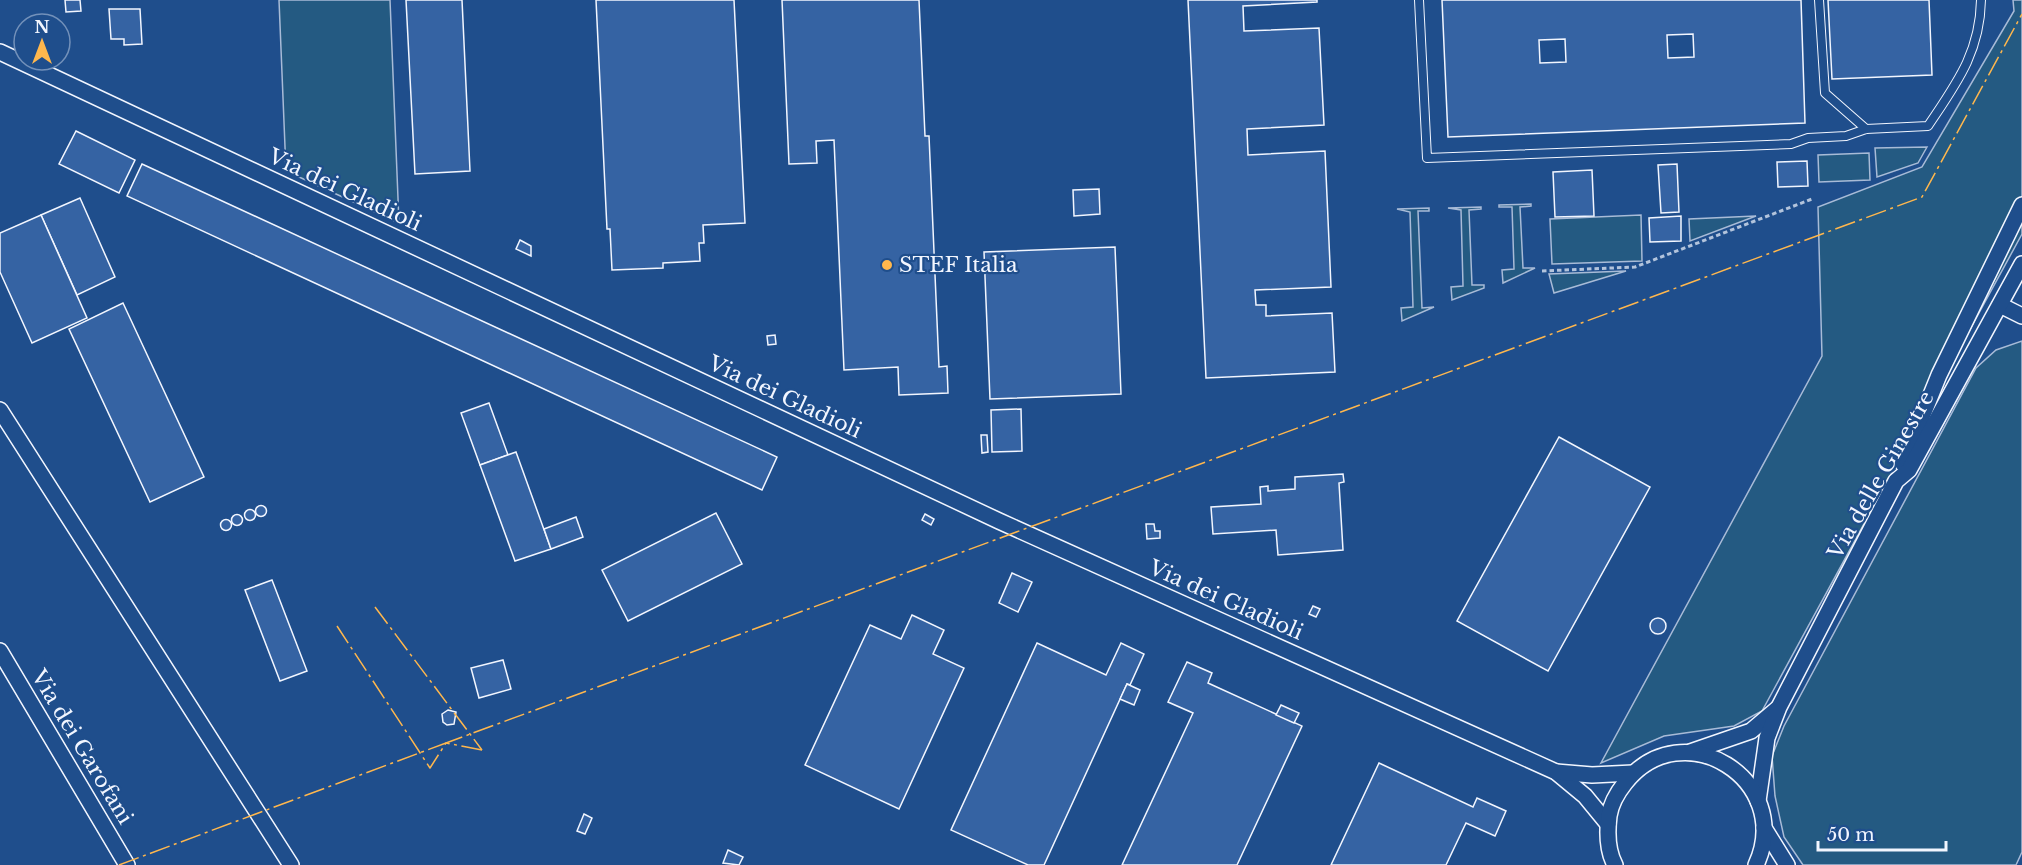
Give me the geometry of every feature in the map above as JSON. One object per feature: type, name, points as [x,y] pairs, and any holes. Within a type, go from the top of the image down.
[{"type":"street","name":"Via dei Gladioli","points":[[0,52],[999,520],[1556,772],[1585,796],[1608,824]]},
{"type":"street","points":[[1896,481],[1939,375],[2022,205]]},
{"type":"street","name":"Via delle Ginestre","points":[[1758,801],[1767,738],[1779,707],[1896,481],[1909,470],[2022,264]]},
{"type":"street","points":[[2000,305],[2022,316]]},
{"type":"street","points":[[0,410],[291,865]]},
{"type":"street","name":"Via dei Garofani","points":[[0,651],[127,865]]},
{"type":"street","name":"Via delle Ginestre","points":[[1690,752],[1751,731],[1779,707]]},
{"type":"street","name":"Via dei Gladioli","points":[[1615,865],[1607,835],[1616,794],[1633,773],[1650,761],[1676,753],[1690,752],[1717,759],[1735,769],[1753,790],[1764,828],[1763,851],[1756,865]]},
{"type":"street","name":"Via dei Gladioli","points":[[1556,772],[1592,776],[1633,773]]},
{"type":"street","name":"Via dei Gladioli","points":[[1764,828],[1787,865]]},
{"type":"lane","points":[[1419,0],[1427,158],[1791,144],[1808,138],[1846,136],[1866,129],[1928,126],[1965,71],[1980,21],[1981,0]]},
{"type":"lane","points":[[1819,0],[1825,93],[1866,129]]},
{"type":"path","points":[[1542,271],[1635,267],[1812,199]]},
{"type":"shaded area","points":[[279,0],[390,0],[399,223],[286,171]]},
{"type":"shaded area","points":[[2013,0],[2022,0],[2022,234],[1762,711],[1734,726],[1664,736],[1601,763],[1822,356],[1818,207],[1922,167],[2014,11]]},
{"type":"shaded area","points":[[1927,147],[1918,163],[1877,177],[1875,148]]},
{"type":"shaded area","points":[[1869,153],[1870,180],[1819,182],[1818,155]]},
{"type":"shaded area","points":[[1531,204],[1531,206],[1520,207],[1523,268],[1535,268],[1503,283],[1502,270],[1514,269],[1512,207],[1499,207],[1499,205]]},
{"type":"shaded area","points":[[1481,207],[1481,209],[1469,210],[1472,285],[1484,285],[1484,288],[1452,300],[1451,287],[1463,286],[1461,210],[1448,208]]},
{"type":"shaded area","points":[[1429,208],[1429,211],[1418,211],[1422,308],[1434,307],[1402,321],[1401,308],[1413,307],[1410,212],[1397,209]]},
{"type":"shaded area","points":[[1641,215],[1642,261],[1552,264],[1550,219]]},
{"type":"shaded area","points":[[1756,216],[1690,241],[1689,219]]},
{"type":"shaded area","points":[[1626,271],[1554,293],[1549,274]]},
{"type":"shaded area","points":[[2022,341],[2022,852],[2016,865],[1803,865],[1784,837],[1775,796],[1772,756],[1784,726],[1976,368],[1996,350]]},
{"type":"building","points":[[65,0],[80,0],[81,11],[66,12]]},
{"type":"building","points":[[406,0],[462,0],[470,171],[415,174]]},
{"type":"building","points":[[596,0],[734,0],[745,223],[703,225],[704,243],[699,243],[700,261],[663,263],[663,268],[612,270],[610,229],[607,229]]},
{"type":"building","name":"STEF Italia","points":[[782,0],[919,0],[925,136],[929,136],[939,367],[947,366],[948,393],[899,395],[898,367],[844,370],[834,140],[816,141],[817,163],[789,164]]},
{"type":"building","points":[[1188,0],[1317,0],[1317,2],[1243,6],[1244,31],[1319,28],[1324,125],[1247,129],[1248,155],[1325,151],[1331,287],[1255,290],[1256,305],[1266,305],[1266,316],[1332,313],[1335,372],[1206,378]]},
{"type":"building","points":[[1442,0],[1801,0],[1805,123],[1448,137]],"holes":[[[1693,34],[1694,57],[1668,58],[1667,35]],[[1565,39],[1566,62],[1540,63],[1539,40]]]},
{"type":"building","points":[[1828,0],[1929,0],[1932,75],[1832,79]]},
{"type":"building","points":[[109,9],[140,9],[142,44],[124,45],[124,39],[111,39]]},
{"type":"building","points":[[76,131],[135,160],[119,193],[59,164]]},
{"type":"building","points":[[1807,161],[1808,186],[1778,187],[1777,162]]},
{"type":"building","points":[[142,164],[777,457],[762,490],[127,196]]},
{"type":"building","points":[[1677,164],[1679,212],[1661,213],[1658,165]]},
{"type":"building","points":[[1592,170],[1594,216],[1555,217],[1553,172]]},
{"type":"building","points":[[1099,189],[1100,214],[1074,216],[1073,190]]},
{"type":"building","points":[[80,198],[115,277],[77,295],[41,215]]},
{"type":"building","points":[[41,215],[87,318],[32,343],[0,272],[0,233]]},
{"type":"building","points":[[1681,216],[1681,241],[1650,242],[1649,218]]},
{"type":"building","points":[[520,240],[531,246],[531,256],[516,249]]},
{"type":"building","points":[[1115,247],[1121,394],[990,399],[984,252]]},
{"type":"building","points":[[123,303],[204,477],[150,502],[69,329]]},
{"type":"building","points":[[775,335],[776,344],[768,345],[767,336]]},
{"type":"building","points":[[489,403],[508,455],[480,465],[461,413]]},
{"type":"building","points":[[1021,409],[1022,451],[992,452],[991,410]]},
{"type":"building","points":[[981,435],[987,435],[988,452],[982,453]]},
{"type":"building","points":[[1559,437],[1650,487],[1548,671],[1457,621]]},
{"type":"building","points":[[516,452],[551,549],[515,561],[480,465]]},
{"type":"building","points":[[1343,474],[1344,482],[1339,483],[1343,550],[1278,555],[1276,530],[1213,534],[1211,507],[1261,504],[1260,487],[1268,486],[1268,491],[1295,489],[1295,477]]},
{"type":"building","points":[[261,505],[267,511],[261,517],[255,511]]},
{"type":"building","points":[[250,509],[256,515],[250,521],[244,515]]},
{"type":"building","points":[[716,513],[742,564],[628,621],[602,570]]},
{"type":"building","points":[[237,514],[243,520],[237,526],[231,520]]},
{"type":"building","points":[[925,514],[934,519],[931,525],[922,520]]},
{"type":"building","points":[[576,517],[583,537],[551,549],[544,529]]},
{"type":"building","points":[[226,519],[232,525],[226,531],[220,525]]},
{"type":"building","points":[[1146,524],[1154,524],[1155,531],[1160,531],[1160,538],[1147,539]]},
{"type":"building","points":[[1012,573],[1032,582],[1018,612],[999,603]]},
{"type":"building","points":[[272,580],[307,671],[280,681],[245,590]]},
{"type":"building","points":[[1313,606],[1320,609],[1316,617],[1309,614]]},
{"type":"building","points":[[912,615],[944,630],[933,654],[964,668],[899,809],[805,765],[870,625],[901,639]]},
{"type":"building","points":[[1658,618],[1666,626],[1658,634],[1650,626]]},
{"type":"building","points":[[1037,643],[1106,675],[1121,643],[1144,654],[1130,685],[1127,684],[1044,865],[1028,865],[951,830]]},
{"type":"building","points":[[503,660],[511,689],[479,698],[471,668]]},
{"type":"building","points":[[1187,662],[1212,673],[1208,683],[1302,726],[1237,865],[1122,865],[1193,713],[1168,702]]},
{"type":"building","points":[[1127,684],[1140,690],[1134,705],[1120,699]]},
{"type":"building","points":[[1281,705],[1299,713],[1294,723],[1276,715]]},
{"type":"building","points":[[448,710],[456,712],[454,724],[447,725],[443,722],[442,714]]},
{"type":"building","points":[[1379,763],[1473,807],[1477,798],[1506,811],[1495,836],[1466,823],[1446,865],[1331,865]]},
{"type":"building","points":[[584,814],[592,818],[585,834],[577,831]]},
{"type":"building","points":[[728,850],[743,857],[739,865],[723,863]]},
{"type":"power","points":[[482,750],[446,743],[1922,197],[2022,14]]},
{"type":"power","points":[[375,607],[482,750]]},
{"type":"power","points":[[119,865],[446,743],[430,768],[337,626]]},
{"type":"place","name":"STEF Italia","points":[[887,265]]}]
